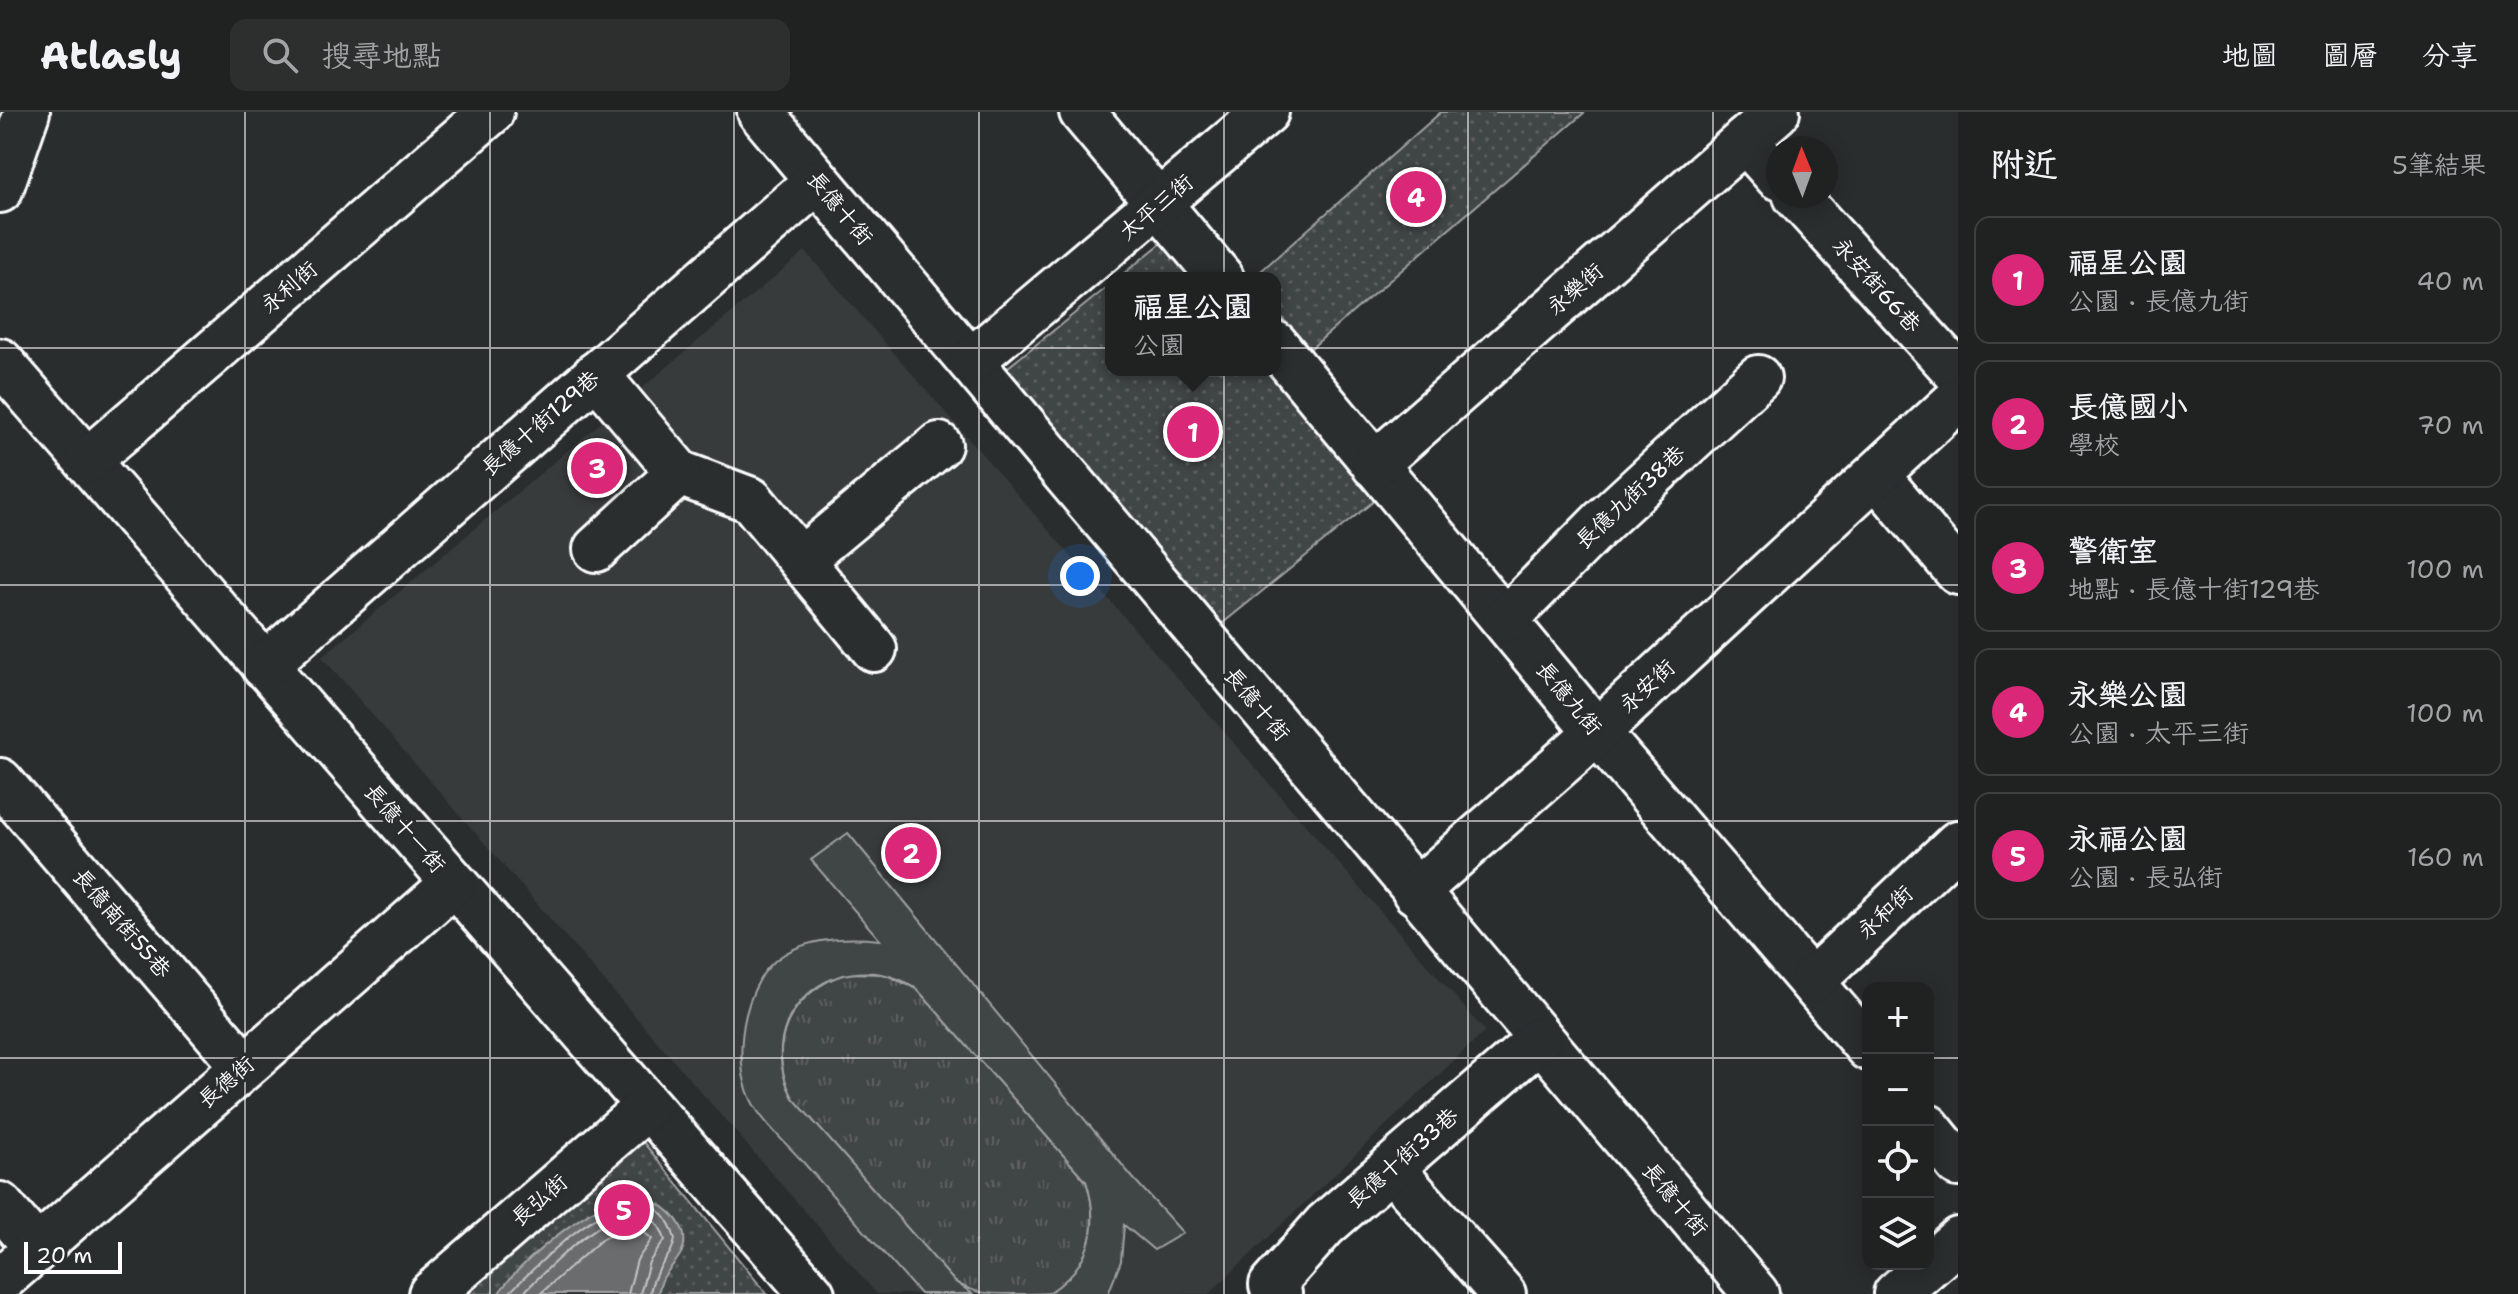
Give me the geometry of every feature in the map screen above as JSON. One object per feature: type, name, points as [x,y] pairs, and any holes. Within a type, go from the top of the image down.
[{"type":"street","points":[[0,190],[27,112]]},
{"type":"street","name":"永利街","points":[[87,461],[491,112]]},
{"type":"street","name":"長億十街","points":[[760,112],[1756,1294]]},
{"type":"street","points":[[1082,112],[1216,272]]},
{"type":"street","name":"太平三街","points":[[971,361],[1266,112]]},
{"type":"street","name":"永樂街","points":[[1374,465],[1777,112]]},
{"type":"street","points":[[1745,140],[1766,164]]},
{"type":"street","name":"長億十街129巷","points":[[264,666],[817,181]]},
{"type":"street","name":"永安街66巷","points":[[1807,208],[1958,374]]},
{"type":"street","name":"長億九街","points":[[1281,351],[1597,732],[1862,1041]]},
{"type":"street","name":"長億十一街","points":[[0,361],[812,1294]]},
{"type":"street","points":[[596,374],[679,473],[751,500],[874,649]]},
{"type":"street","name":"長億九街38巷","points":[[1505,620],[1603,521],[1758,378]]},
{"type":"street","name":"永安街","points":[[1415,892],[1597,732],[1958,399]]},
{"type":"street","points":[[802,559],[939,445]]},
{"type":"street","points":[[596,549],[679,473]]},
{"type":"street","points":[[1876,475],[1958,572]]},
{"type":"street","name":"長億南街55巷","points":[[0,781],[244,1066]]},
{"type":"street","name":"永和街","points":[[1812,981],[1958,843]]},
{"type":"street","name":"長德街","points":[[0,1281],[453,884]]},
{"type":"street","name":"長億十街33巷","points":[[1276,1289],[1325,1225],[1539,1040]]},
{"type":"street","name":"長弘街","points":[[431,1294],[647,1107]]},
{"type":"street","points":[[1934,1134],[1958,1164]]},
{"type":"street","points":[[1391,1168],[1503,1294]]},
{"type":"street","points":[[0,1205],[37,1248]]},
{"type":"street","points":[[1896,1294],[1958,1240]]},
{"type":"shaded area","points":[[805,251],[1485,1031],[1209,1294],[877,1294],[322,657]]},
{"type":"green space","points":[[1441,112],[1585,112],[1310,349],[1281,317],[1281,272],[1260,272]]},
{"type":"green space","points":[[1168,238],[1196,272],[1126,272]]},
{"type":"green space","points":[[1105,289],[1105,376],[1280,376],[1380,496],[1218,627],[1007,368]]},
{"type":"green space","points":[[848,833],[1133,1178],[1183,1233],[1154,1250],[1124,1225],[1121,1261],[1108,1294],[1047,1294],[1073,1272],[1088,1245],[1092,1214],[1086,1181],[917,989],[888,976],[859,973],[832,979],[809,993],[792,1014],[782,1039],[782,1067],[793,1098],[954,1281],[973,1294],[920,1294],[755,1107],[744,1076],[742,1042],[753,993],[770,965],[783,955],[814,943],[847,939],[880,940],[811,860]]},
{"type":"green space","points":[[847,973],[884,974],[917,989],[1086,1181],[1092,1212],[1089,1244],[1076,1273],[1064,1284],[1049,1293],[996,1294],[975,1291],[954,1281],[793,1098],[784,1078],[781,1058],[782,1039],[788,1022],[811,992]]},
{"type":"green space","points":[[639,1137],[767,1294],[467,1294],[458,1283]]},
{"type":"water","points":[[631,1194],[662,1206],[679,1223],[683,1233],[684,1244],[680,1255],[665,1276],[658,1294],[498,1294],[523,1265],[558,1235],[596,1209]]},
{"type":"place","name":"永樂公園","points":[[1416,197]]},
{"type":"place","name":"福星公園","points":[[1193,432]]},
{"type":"place","name":"警衛室","points":[[597,468]]},
{"type":"place","name":"長億國小","points":[[911,853]]},
{"type":"place","name":"永福公園","points":[[624,1210]]}]
